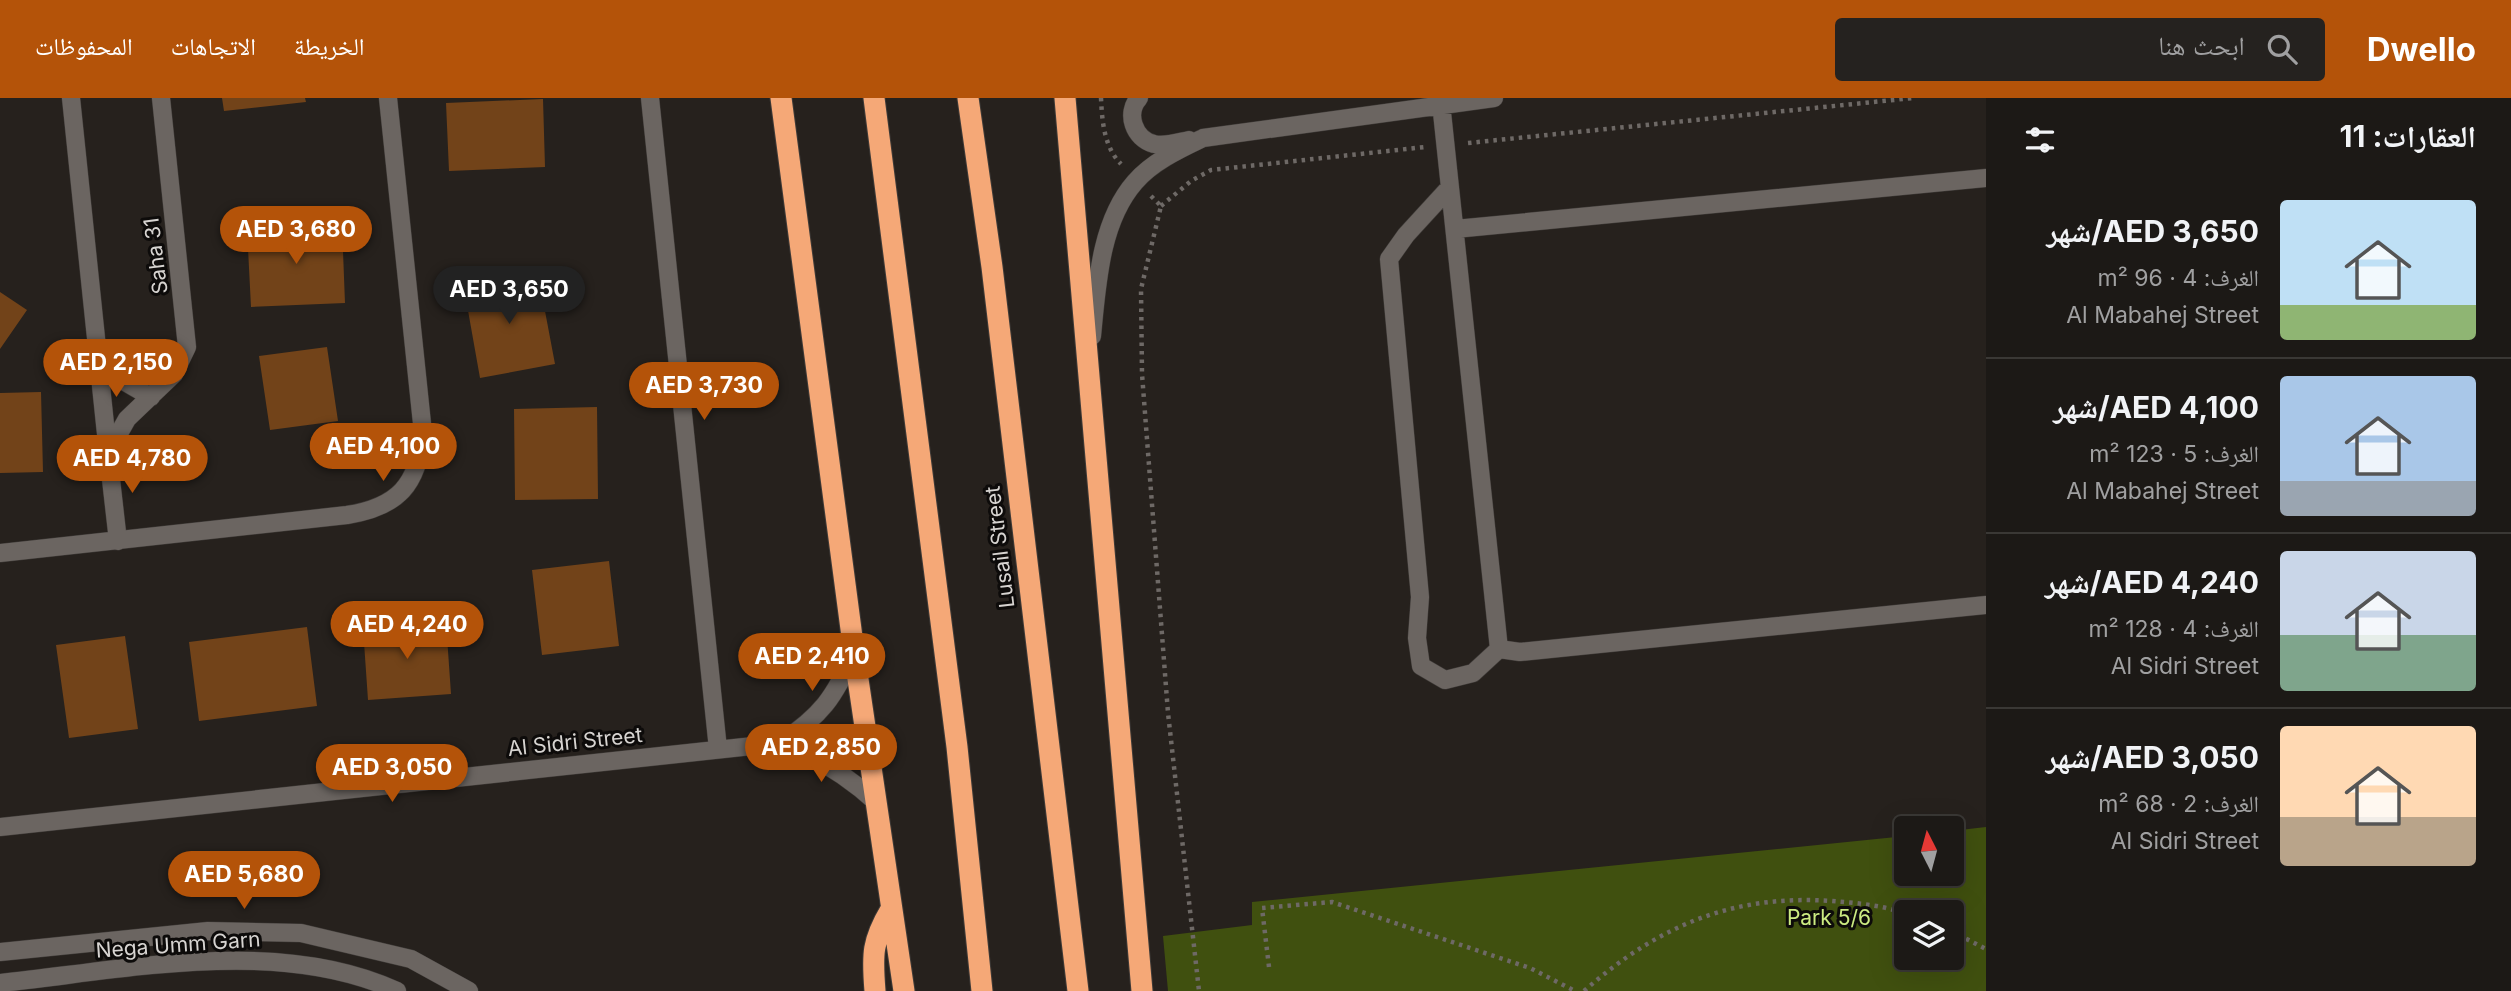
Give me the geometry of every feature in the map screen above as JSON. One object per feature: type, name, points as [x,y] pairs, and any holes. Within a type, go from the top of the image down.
[{"type":"highway","points":[[781,98],[853,652],[904,991]]},
{"type":"highway","points":[[874,98],[957,747],[982,991]]},
{"type":"highway","name":"Lusail Street","points":[[968,98],[992,267],[1078,991]]},
{"type":"highway","points":[[1063,98],[1089,360],[1142,991]]},
{"type":"highway","points":[[875,991],[873,956],[876,934],[891,909]]},
{"type":"street","points":[[71,98],[118,541]]},
{"type":"street","name":"Saha 31","points":[[108,453],[127,419],[165,385],[183,361],[188,335],[161,98]]},
{"type":"street","points":[[0,553],[373,511],[404,490],[417,470],[423,433],[388,98]]},
{"type":"street","points":[[650,98],[719,749]]},
{"type":"street","points":[[1139,98],[1132,105],[1132,121],[1141,138],[1156,145],[1441,103],[1494,98]]},
{"type":"street","points":[[1441,103],[1499,649]]},
{"type":"street","points":[[1089,360],[1099,272],[1114,220],[1137,180],[1176,152],[1203,138]]},
{"type":"street","points":[[1455,229],[1986,178]]},
{"type":"street","points":[[1450,187],[1406,234],[1389,259],[1420,597],[1418,653],[1421,666],[1445,680],[1473,673],[1499,649]]},
{"type":"street","points":[[99,367],[151,397]]},
{"type":"street","points":[[1499,649],[1520,652],[1986,605]]},
{"type":"street","name":"Al Sidri Street","points":[[0,827],[780,743],[818,716],[832,700],[853,652]]},
{"type":"street","points":[[780,743],[853,780],[877,803]]},
{"type":"street","name":"Nega Umm Garn","points":[[0,952],[208,931],[301,933],[411,959],[469,991]]},
{"type":"street","name":"Nega Umm Garn","points":[[0,983],[213,961],[275,961],[354,974],[397,991]]},
{"type":"path","points":[[1101,98],[1106,138],[1113,156],[1161,206]]},
{"type":"path","points":[[1199,991],[1168,713],[1142,374],[1141,289],[1161,206],[1191,181],[1211,170],[1913,98]]},
{"type":"path","points":[[1584,991],[1621,958],[1673,928],[1717,911],[1765,901],[1808,900],[1855,903],[1894,911]]},
{"type":"path","points":[[1269,967],[1262,908],[1332,902],[1530,968],[1575,991]]},
{"type":"path","points":[[1964,938],[1986,949]]},
{"type":"green space","name":"Park 5/6","points":[[1986,827],[1986,991],[1168,991],[1163,936],[1252,925],[1252,902],[1894,837],[1894,886],[1964,886],[1964,830]]},
{"type":"building","points":[[222,98],[305,98],[306,102],[224,111]]},
{"type":"building","points":[[543,99],[545,167],[449,171],[446,103]]},
{"type":"building","points":[[342,225],[345,303],[251,307],[247,229]]},
{"type":"building","points":[[538,274],[555,364],[480,378],[464,288]]},
{"type":"building","points":[[0,292],[27,310],[0,349]]},
{"type":"building","points":[[327,347],[338,421],[270,430],[259,356]]},
{"type":"building","points":[[41,392],[43,472],[0,473],[0,393]]},
{"type":"building","points":[[597,407],[598,499],[515,500],[514,409]]},
{"type":"building","points":[[609,561],[619,646],[542,655],[532,570]]},
{"type":"building","points":[[446,622],[451,694],[368,700],[363,628]]},
{"type":"building","points":[[307,627],[317,706],[199,721],[189,642]]},
{"type":"building","points":[[125,636],[138,729],[69,738],[56,645]]}]
